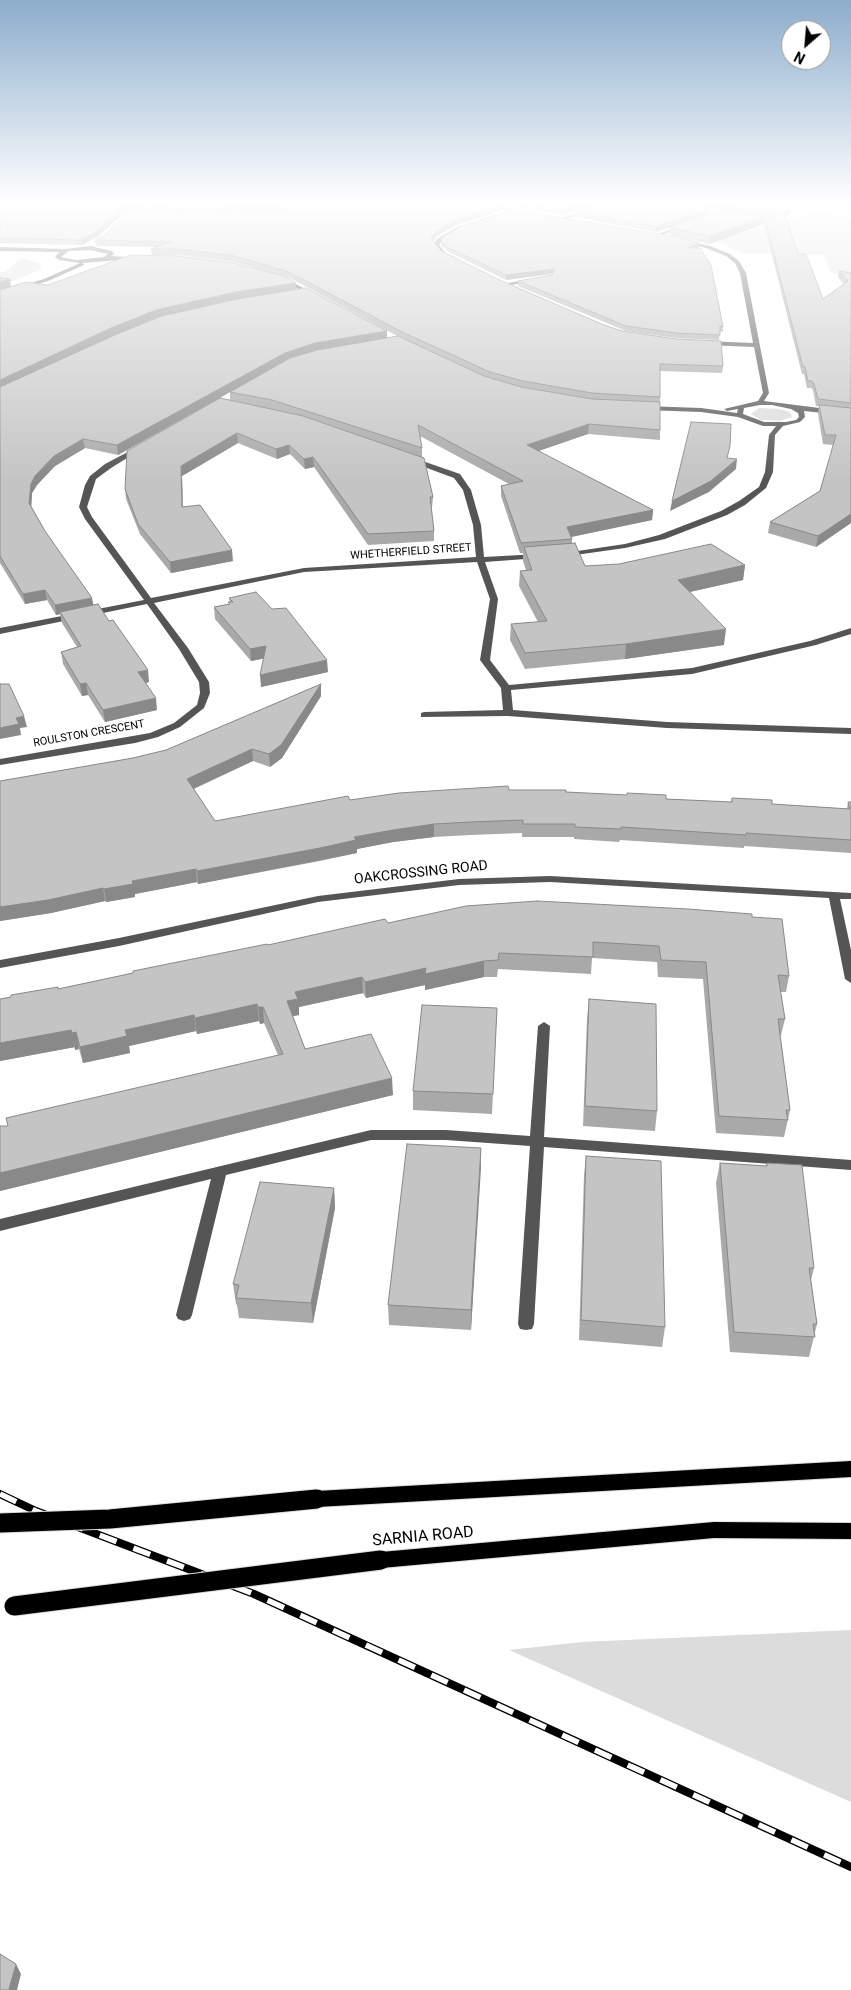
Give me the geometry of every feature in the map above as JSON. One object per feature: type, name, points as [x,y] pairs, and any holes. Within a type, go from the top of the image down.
[{"type":"main road","points":[[0,1523],[110,1519],[317,1499],[851,1468]]},
{"type":"main road","name":"SARNIA ROAD","points":[[7,1606],[381,1560],[714,1530],[851,1531]]},
{"type":"street","points":[[315,296],[327,303]]},
{"type":"street","points":[[748,296],[766,393],[760,403]]},
{"type":"street","points":[[702,343],[758,345]]},
{"type":"street","points":[[766,393],[784,405]]},
{"type":"street","points":[[638,407],[741,412],[760,403],[784,405],[800,412],[802,416],[798,421]]},
{"type":"street","points":[[793,408],[851,414]]},
{"type":"street","points":[[741,412],[772,435]]},
{"type":"street","points":[[752,421],[780,424],[851,414]]},
{"type":"street","points":[[554,556],[635,544],[724,514],[762,488],[769,472],[772,435],[780,424]]},
{"type":"street","points":[[147,601],[83,507],[89,485],[94,478],[108,466],[148,443]]},
{"type":"street","points":[[406,457],[457,476],[467,490],[477,524],[480,559],[494,600],[485,660],[506,688],[508,713]]},
{"type":"street","name":"WHETHERFIELD STREET","points":[[0,631],[304,570],[544,556]]},
{"type":"street","name":"ROULSTON CRESCENT","points":[[0,762],[154,735],[177,724],[201,706],[205,694],[204,682],[183,648],[147,601]]},
{"type":"street","points":[[506,688],[692,671],[813,643],[851,631]]},
{"type":"street","points":[[424,715],[508,713],[667,725],[851,731]]},
{"type":"street","name":"OAKCROSSING ROAD","points":[[0,964],[119,942],[318,898],[459,882],[550,879],[851,896]]},
{"type":"street","points":[[834,896],[851,979]]},
{"type":"street","points":[[526,1324],[544,1026]]},
{"type":"street","points":[[0,1225],[371,1135],[446,1134],[851,1165]]},
{"type":"street","points":[[184,1315],[220,1171]]},
{"type":"shaded area","points":[[759,408],[779,409],[790,412],[792,417],[780,421],[761,420],[751,414]]},
{"type":"shaded area","points":[[851,1630],[851,1802],[509,1650],[582,1642]]},
{"type":"building","points":[[0,296],[219,296],[156,310],[111,328],[0,380]]},
{"type":"building","points":[[257,296],[321,296],[387,331],[315,343],[285,353],[117,445],[83,439],[54,456],[35,476],[31,484],[29,503],[45,531],[92,598],[55,605],[45,590],[23,594],[0,556],[0,387],[117,334],[162,316]]},
{"type":"building","points":[[334,296],[536,296],[622,331],[676,339],[721,341],[723,366],[660,364],[660,397],[592,393],[523,381],[490,372],[402,332]]},
{"type":"building","points":[[554,296],[717,296],[723,327],[720,326],[720,335],[677,333],[626,326]]},
{"type":"building","points":[[785,296],[822,296],[823,299],[827,296],[851,296],[851,403],[818,399],[814,384],[812,381],[808,381],[805,367],[803,367]]},
{"type":"building","points":[[398,336],[484,376],[521,387],[592,399],[660,402],[660,430],[589,424],[527,445],[653,510],[567,527],[572,539],[521,543],[501,486],[523,481],[418,425],[422,448],[272,400],[230,392],[290,358],[317,350]]},
{"type":"building","points":[[220,398],[303,416],[424,458],[433,497],[430,497],[434,531],[368,534],[313,457],[304,459],[289,445],[276,449],[237,433],[181,466],[182,507],[200,505],[232,550],[170,562],[138,524],[125,489],[127,451]]},
{"type":"building","points":[[819,405],[851,408],[851,514],[818,536],[770,522],[820,491],[836,435],[825,435]]},
{"type":"building","points":[[691,422],[731,424],[730,446],[727,458],[737,459],[711,481],[672,501]]},
{"type":"building","points":[[575,543],[585,566],[619,564],[711,544],[745,565],[678,580],[726,629],[626,644],[525,653],[511,624],[547,621],[520,571],[532,570],[524,547]]},
{"type":"building","points":[[256,592],[272,609],[286,608],[327,660],[260,675],[266,646],[250,649],[214,607],[230,604],[228,602],[233,602],[229,598]]},
{"type":"building","points":[[98,604],[109,621],[113,620],[148,670],[138,672],[156,698],[103,710],[86,683],[80,684],[61,652],[81,646],[60,612]]},
{"type":"building","points":[[0,684],[9,684],[24,716],[16,718],[19,724],[0,728]]},
{"type":"building","points":[[321,684],[281,745],[269,754],[252,749],[187,779],[215,821],[348,796],[350,800],[399,793],[508,786],[509,790],[566,790],[566,792],[666,795],[666,799],[732,802],[732,798],[772,800],[772,804],[850,809],[848,802],[851,802],[851,840],[621,827],[621,829],[575,827],[575,824],[523,824],[523,820],[434,824],[354,837],[356,840],[320,848],[132,881],[133,884],[0,907],[0,781],[133,758],[166,750]]},
{"type":"building","points":[[537,901],[688,909],[752,914],[752,917],[782,919],[789,976],[778,975],[785,1019],[778,1019],[790,1110],[786,1110],[788,1120],[719,1116],[706,962],[661,960],[659,946],[593,942],[593,957],[499,953],[498,960],[484,961],[425,974],[426,968],[365,982],[362,977],[295,992],[298,999],[287,1001],[305,1049],[371,1034],[392,1078],[0,1173],[0,1126],[8,1126],[6,1118],[283,1054],[263,1007],[258,1007],[257,1004],[195,1018],[194,1015],[125,1030],[127,1036],[80,1047],[76,1032],[72,1033],[71,1030],[0,1043],[0,999],[11,997],[11,995],[58,987],[58,989],[133,973],[133,971],[268,945],[385,919],[388,923],[466,906]]},
{"type":"building","points":[[589,999],[656,1004],[657,1111],[585,1106]]},
{"type":"building","points":[[422,1005],[497,1008],[493,1094],[413,1091]]},
{"type":"building","points":[[407,1144],[481,1148],[471,1310],[388,1305]]},
{"type":"building","points":[[586,1156],[661,1161],[665,1327],[581,1320]]},
{"type":"building","points":[[720,1163],[767,1166],[767,1163],[802,1165],[814,1268],[809,1268],[817,1324],[813,1324],[815,1337],[734,1332]]},
{"type":"building","points":[[260,1182],[334,1188],[311,1303],[236,1298],[239,1285],[233,1284]]},
{"type":"building","points":[[0,1954],[16,1964],[9,1989],[11,1990],[0,1990]]},
{"type":"railway","points":[[0,1494],[36,1511],[254,1594],[851,1867]]}]
